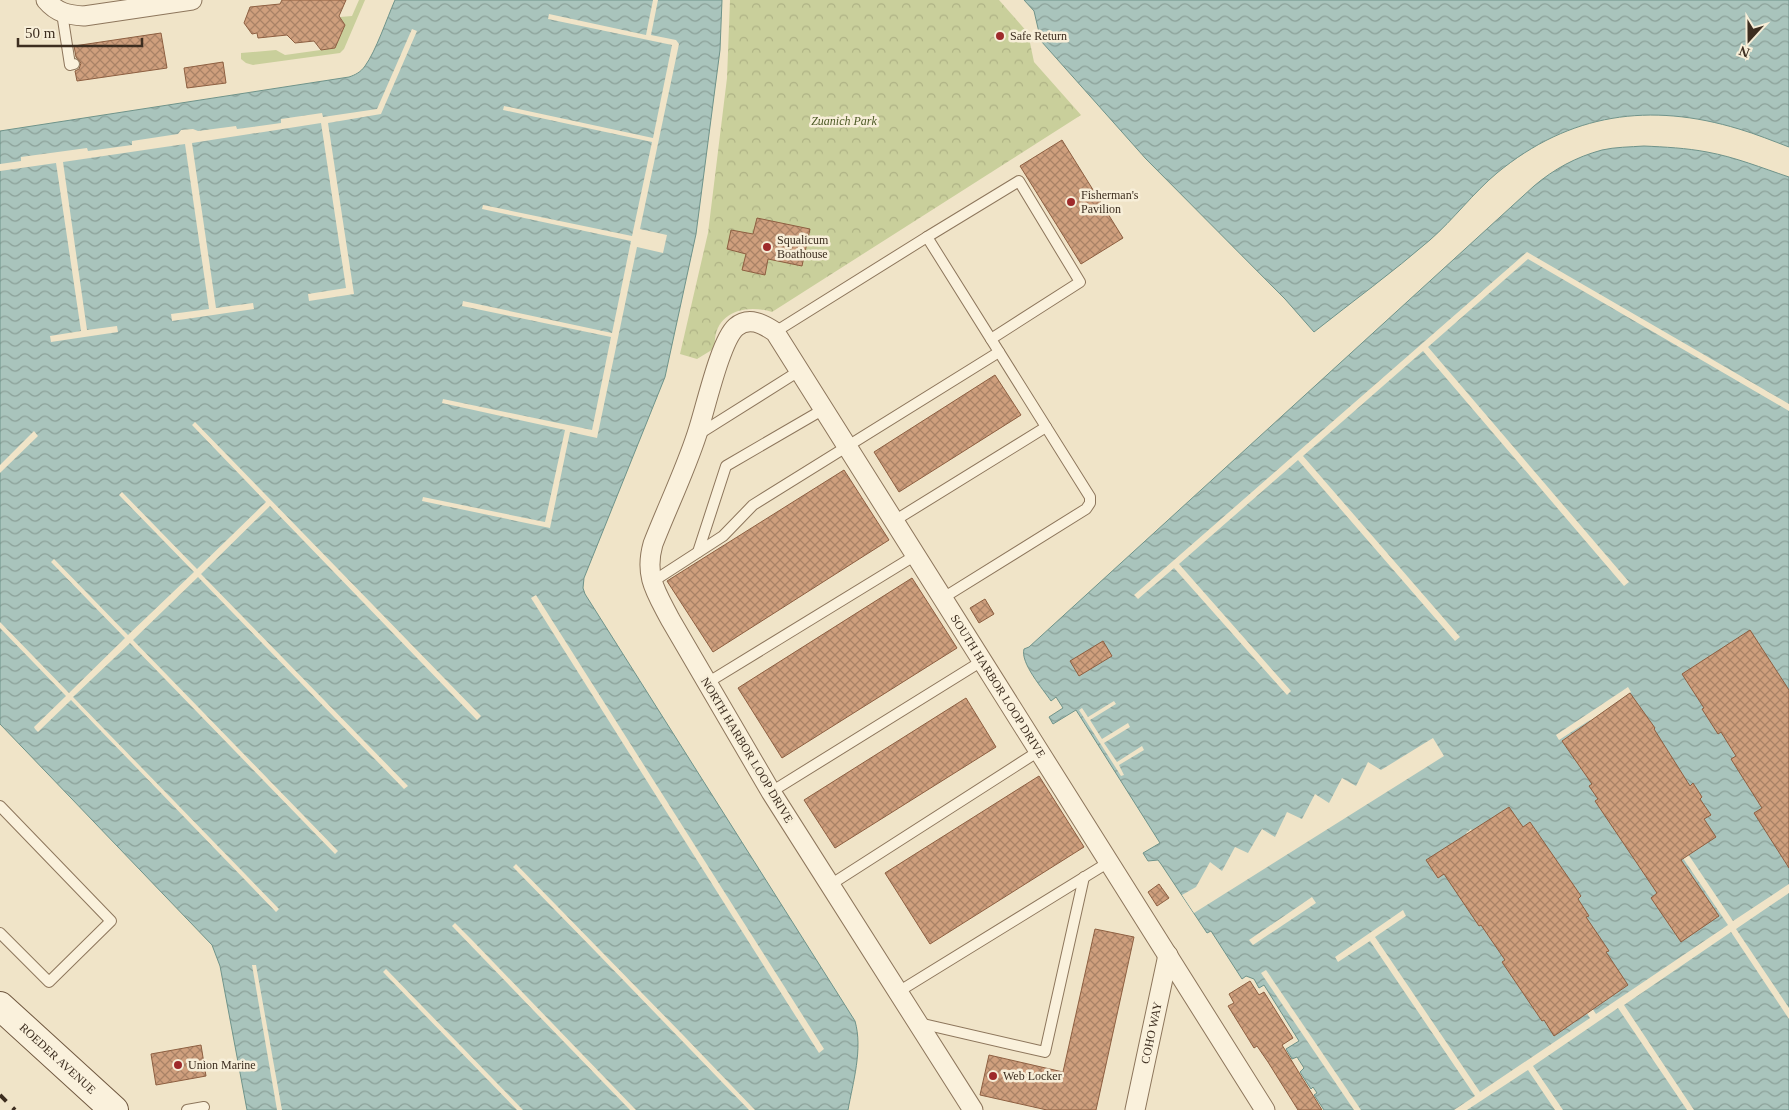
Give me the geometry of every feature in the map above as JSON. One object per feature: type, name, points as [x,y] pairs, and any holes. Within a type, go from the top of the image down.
[{"type":"street","points":[[46,0],[51,6],[62,13],[84,16],[166,2],[192,0]]},
{"type":"street","name":"NORTH HARBOR LOOP DRIVE","points":[[775,332],[754,322],[737,326],[729,336],[719,362],[697,436],[653,544],[649,562],[652,582],[670,619],[771,792],[973,1110]]},
{"type":"street","name":"SOUTH HARBOR LOOP DRIVE","points":[[775,332],[1266,1110]]},
{"type":"street","name":"COHO WAY","points":[[1136,1110],[1168,955]]},
{"type":"street","name":"ROEDER AVENUE","points":[[0,1006],[114,1110]]},
{"type":"lane","points":[[62,13],[70,65],[74,64]]},
{"type":"lane","points":[[775,332],[1019,181],[1080,282],[990,338]]},
{"type":"lane","points":[[927,237],[1090,497],[1090,504],[1086,509],[943,598]]},
{"type":"lane","points":[[652,582],[723,536],[753,505],[999,352]]},
{"type":"lane","points":[[697,436],[799,371]]},
{"type":"lane","points":[[698,552],[726,466],[824,409]]},
{"type":"lane","points":[[894,520],[1046,427]]},
{"type":"lane","points":[[707,683],[916,555]]},
{"type":"lane","points":[[771,792],[982,661]]},
{"type":"lane","points":[[830,885],[1039,751]]},
{"type":"lane","points":[[0,806],[111,921],[48,982],[0,933]]},
{"type":"lane","points":[[898,992],[1109,862]]},
{"type":"lane","points":[[917,1022],[1045,1052],[1084,878]]},
{"type":"lane","points":[[187,1110],[204,1107]]},
{"type":"green space","points":[[359,0],[365,0],[344,49],[340,53],[253,65],[241,59],[241,53],[276,50],[285,55],[335,48],[345,25],[340,17],[352,16]]},
{"type":"green space","name":"Zuanich Park","points":[[730,0],[999,0],[1028,33],[1034,62],[1081,115],[772,312],[751,309],[741,310],[724,319],[715,336],[715,348],[697,359],[680,354],[708,233],[727,78]]},
{"type":"water","points":[[395,0],[722,0],[720,50],[696,234],[665,377],[584,578],[583,588],[855,1021],[858,1054],[848,1110],[247,1110],[220,966],[212,945],[0,724],[0,131],[349,77],[362,70],[369,60]]},
{"type":"water","points":[[1024,0],[1789,0],[1789,147],[1739,129],[1674,116],[1643,115],[1612,118],[1582,126],[1553,137],[1525,153],[1497,173],[1430,240],[1314,332],[1285,299],[1146,159],[1041,41],[1034,11]]},
{"type":"water","points":[[1644,146],[1717,154],[1789,177],[1789,1110],[1324,1110],[1314,1095],[1317,1093],[1313,1087],[1311,1089],[1300,1072],[1304,1068],[1297,1057],[1292,1059],[1286,1049],[1299,1041],[1264,985],[1259,988],[1254,979],[1246,976],[1242,979],[1211,931],[1207,933],[1158,860],[1148,861],[1143,853],[1160,843],[1076,710],[1053,724],[1049,717],[1063,708],[1056,697],[1051,701],[1033,676],[1025,661],[1024,649],[1029,647],[1534,186],[1557,169],[1583,156],[1607,149]]},
{"type":"pier","points":[[653,0],[658,0],[651,35],[676,40],[679,44],[640,229],[667,235],[663,253],[637,247],[597,438],[570,432],[550,528],[422,501],[423,497],[545,522],[565,430],[442,403],[443,399],[592,430],[611,337],[462,306],[463,301],[612,333],[631,241],[482,209],[483,205],[632,236],[652,142],[503,110],[504,106],[653,138],[672,45],[548,19],[549,14],[646,35]]},
{"type":"pier","points":[[412,29],[417,31],[381,114],[328,123],[354,294],[309,301],[308,294],[346,288],[321,123],[192,143],[216,308],[253,303],[254,309],[172,321],[171,314],[209,309],[185,144],[63,162],[87,330],[117,326],[118,332],[51,342],[50,336],[81,331],[56,163],[0,171],[0,164],[21,161],[21,157],[87,148],[88,151],[132,145],[132,141],[178,134],[181,130],[193,129],[198,131],[236,126],[237,129],[281,123],[281,119],[322,113],[323,117],[377,109]]},
{"type":"pier","points":[[1527,252],[1789,404],[1789,411],[1528,259],[1428,347],[1629,582],[1624,586],[1423,351],[1303,456],[1460,637],[1455,641],[1298,460],[1179,564],[1291,691],[1287,695],[1174,568],[1138,599],[1134,595]]},
{"type":"pier","points":[[195,422],[481,716],[477,720],[270,506],[201,574],[408,786],[404,789],[198,577],[133,640],[338,851],[335,854],[130,643],[73,697],[279,909],[276,912],[71,700],[38,732],[35,729],[34,727],[66,696],[0,628],[0,622],[69,693],[125,638],[51,562],[54,559],[128,635],[194,572],[119,495],[122,492],[197,569],[266,502],[192,425]]},
{"type":"pier","points":[[34,431],[38,436],[0,473],[0,465]]},
{"type":"pier","points":[[536,595],[824,1049],[819,1053],[531,598]]},
{"type":"pier","points":[[1628,687],[1631,692],[1596,717],[1733,921],[1789,884],[1789,893],[1736,929],[1789,1008],[1789,1019],[1731,932],[1624,1005],[1694,1110],[1687,1110],[1618,1008],[1533,1066],[1563,1110],[1555,1110],[1528,1070],[1467,1110],[1454,1110],[1475,1096],[1370,941],[1338,962],[1335,957],[1403,910],[1406,916],[1375,937],[1480,1092],[1590,1018],[1466,833],[1471,829],[1596,1014],[1728,925],[1590,720],[1559,740],[1556,735]]},
{"type":"pier","points":[[1114,701],[1116,704],[1090,720],[1102,739],[1128,723],[1130,727],[1104,743],[1117,762],[1142,746],[1144,750],[1119,765],[1124,775],[1121,776],[1079,710],[1082,708],[1088,717]]},
{"type":"pier","points":[[1433,738],[1444,756],[1194,913],[1182,895],[1196,887],[1210,862],[1222,871],[1235,847],[1248,853],[1262,829],[1275,837],[1287,812],[1302,819],[1315,794],[1329,803],[1342,778],[1356,786],[1368,762],[1381,770]]},
{"type":"pier","points":[[516,864],[755,1110],[749,1110],[513,867]]},
{"type":"pier","points":[[1312,897],[1316,903],[1253,945],[1249,940]]},
{"type":"pier","points":[[455,923],[636,1110],[630,1110],[535,1012],[452,926]]},
{"type":"pier","points":[[252,965],[256,965],[282,1110],[277,1110]]},
{"type":"pier","points":[[386,969],[523,1110],[517,1110],[383,972]]},
{"type":"pier","points":[[1266,970],[1361,1110],[1354,1110],[1261,973]]},
{"type":"building","points":[[282,0],[346,0],[339,16],[345,25],[335,48],[321,50],[314,41],[295,43],[287,35],[258,38],[257,33],[252,34],[244,23],[250,7],[280,4]]},
{"type":"building","points":[[161,33],[167,68],[77,81],[75,71],[79,69],[81,63],[76,57],[74,46]]},
{"type":"building","points":[[223,62],[226,83],[187,88],[184,68]]},
{"type":"building","name":"Fisherman's Pavilion","points":[[1062,140],[1123,238],[1081,264],[1020,166]]},
{"type":"building","name":"Squalicum Boathouse","points":[[757,218],[810,229],[802,266],[768,259],[765,275],[742,270],[746,254],[727,249],[731,230],[753,234]]},
{"type":"building","points":[[995,375],[1021,415],[899,492],[874,452]]},
{"type":"building","points":[[844,470],[889,540],[713,652],[667,581]]},
{"type":"building","points":[[912,578],[957,648],[782,758],[738,688]]},
{"type":"building","points":[[985,599],[994,614],[979,623],[970,608]]},
{"type":"building","points":[[1750,630],[1789,690],[1789,868],[1754,813],[1762,808],[1731,759],[1736,756],[1721,732],[1718,734],[1682,674]]},
{"type":"building","points":[[1103,641],[1112,656],[1079,676],[1070,661]]},
{"type":"building","points":[[1630,693],[1655,728],[1690,786],[1693,783],[1702,797],[1700,799],[1711,815],[1704,819],[1716,837],[1681,860],[1719,916],[1681,942],[1651,898],[1657,893],[1595,801],[1598,799],[1589,786],[1592,784],[1562,741]]},
{"type":"building","points":[[966,698],[996,747],[835,848],[804,800]]},
{"type":"building","points":[[1039,776],[1084,847],[930,944],[885,873]]},
{"type":"building","points":[[1509,807],[1523,827],[1530,822],[1581,896],[1578,899],[1589,916],[1586,917],[1609,951],[1606,952],[1628,985],[1554,1036],[1502,962],[1505,960],[1481,925],[1479,926],[1444,874],[1438,878],[1426,860]]},
{"type":"building","points":[[1159,884],[1169,898],[1157,906],[1148,892]]},
{"type":"building","points":[[1095,929],[1134,937],[1096,1110],[1047,1110],[980,1095],[989,1055],[1063,1072]]},
{"type":"building","points":[[1250,981],[1259,995],[1264,992],[1293,1038],[1282,1045],[1322,1110],[1298,1110],[1268,1062],[1257,1046],[1254,1048],[1228,1006],[1234,1003],[1229,994]]},
{"type":"building","points":[[201,1045],[206,1076],[156,1085],[151,1054]]},
{"type":"railway","points":[[0,1095],[15,1110]]},
{"type":"place","name":"Safe Return","points":[[1000,36]]},
{"type":"place","name":"Fisherman's Pavilion","points":[[1071,202]]},
{"type":"place","name":"Squalicum Boathouse","points":[[767,247]]},
{"type":"place","name":"Union Marine","points":[[178,1065]]},
{"type":"place","name":"Web Locker","points":[[993,1076]]}]
